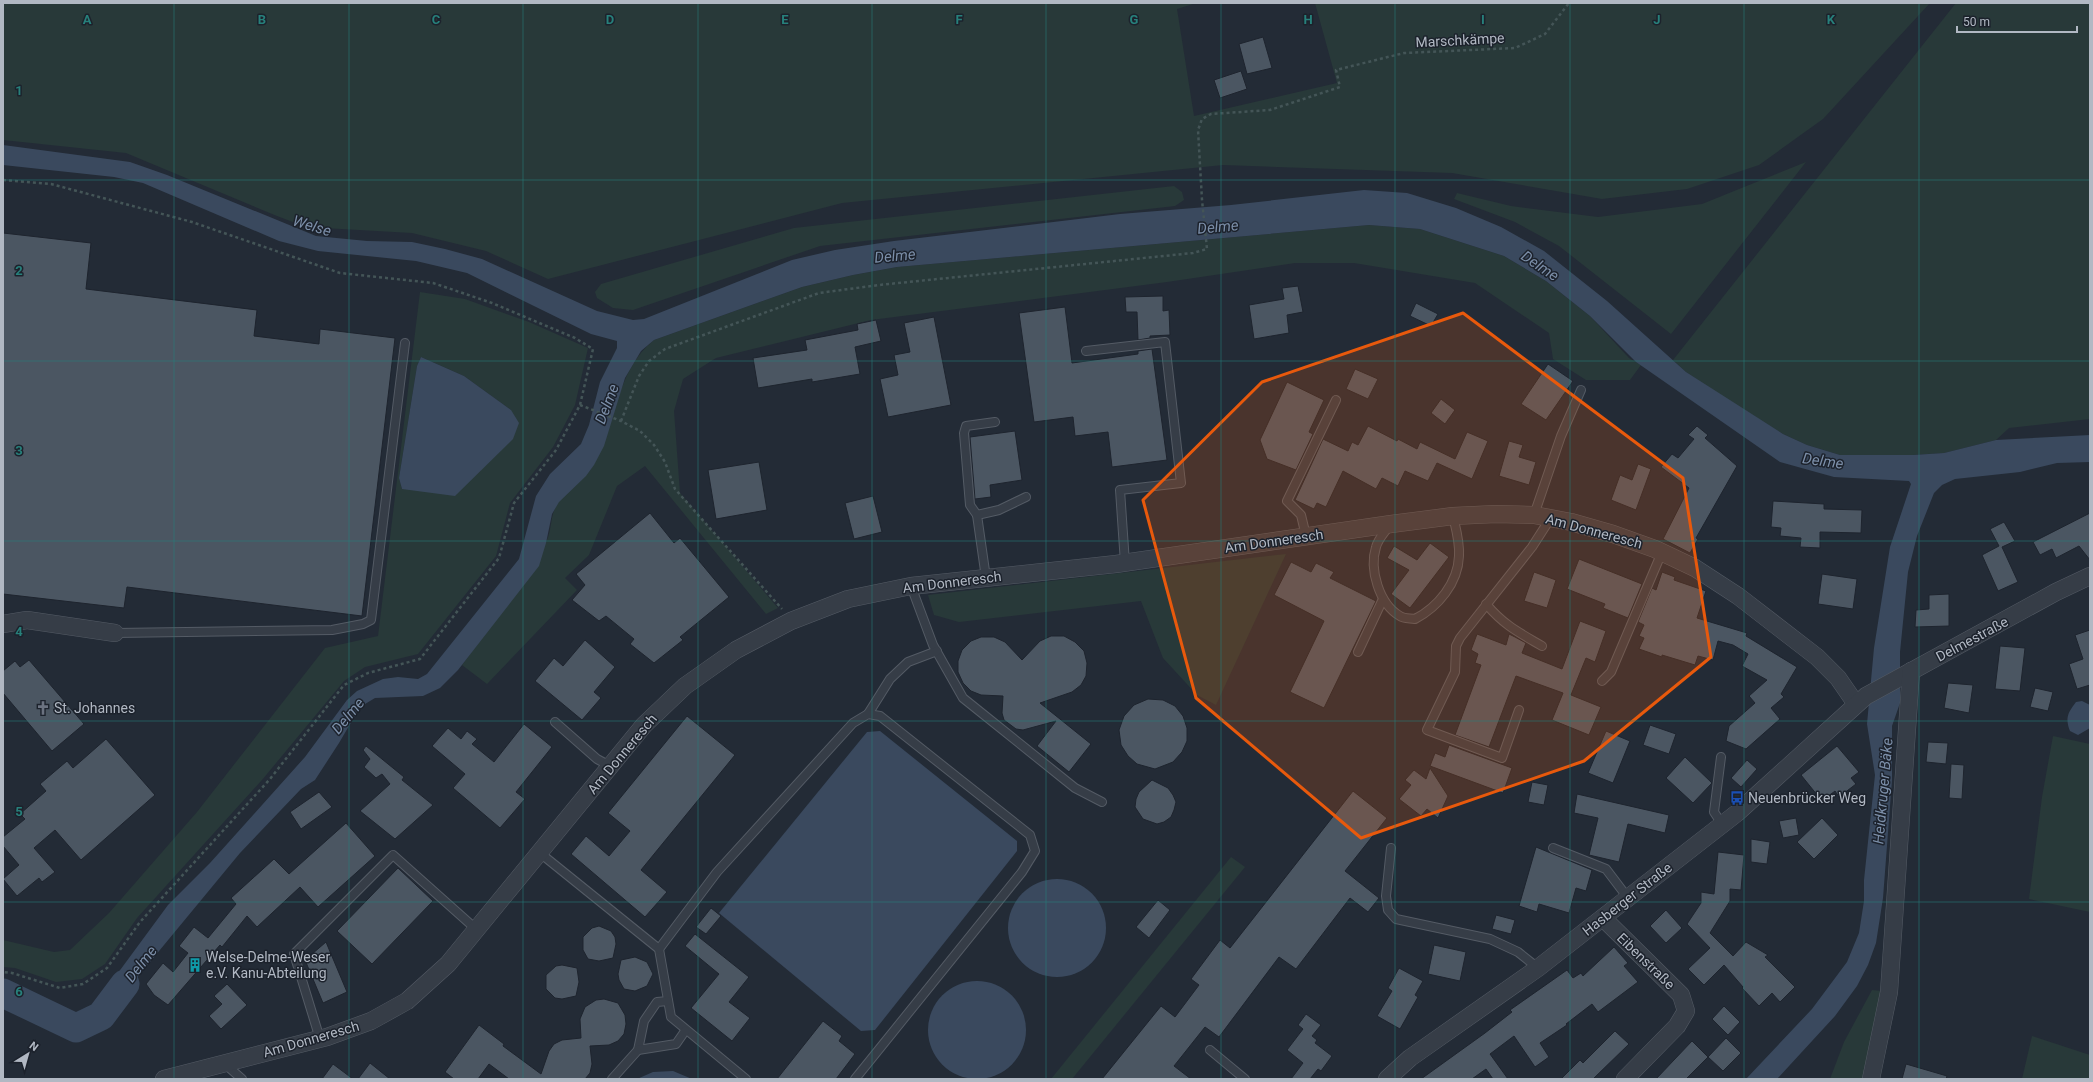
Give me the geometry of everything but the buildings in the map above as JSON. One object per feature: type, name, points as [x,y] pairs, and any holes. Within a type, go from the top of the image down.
[{"type":"street","name":"Am Donneresch","points":[[164,1079],[223,1062],[320,1039],[371,1021],[407,1001],[448,964],[477,931],[644,724],[685,686],[736,650],[791,621],[848,599],[911,586],[1125,563],[1453,516],[1496,514],[1534,515],[1613,534],[1662,552],[1695,568],[1738,596],[1817,657],[1861,700]]},
{"type":"street","name":"Delmestraße","points":[[1861,700],[2056,592],[2090,576]]},
{"type":"street","points":[[3,624],[26,620],[115,633]]},
{"type":"street","points":[[1871,1079],[1889,992],[1911,671]]},
{"type":"street","name":"Hasberger Straße","points":[[1387,1079],[1410,1058],[1538,968],[1722,824],[1861,700]]},
{"type":"street","name":"Eibenstraße","points":[[1603,918],[1681,995],[1686,1011],[1677,1026],[1625,1079]]},
{"type":"lane","points":[[1086,351],[1165,342],[1181,483],[1120,490],[1125,563]]},
{"type":"lane","points":[[115,633],[332,630],[363,624],[371,620],[405,343]]},
{"type":"lane","points":[[1534,515],[1562,436],[1582,390]]},
{"type":"lane","points":[[1306,536],[1301,515],[1287,501],[1336,400]]},
{"type":"lane","points":[[986,578],[977,515],[970,505],[964,433],[966,426],[995,422]]},
{"type":"lane","points":[[977,515],[999,510],[1026,497]]},
{"type":"lane","points":[[1391,524],[1376,546],[1374,564],[1383,599],[1401,617],[1415,619],[1437,604],[1455,576],[1459,557],[1458,538],[1453,516]]},
{"type":"lane","points":[[1519,710],[1502,758],[1427,730],[1455,672],[1456,646],[1486,604],[1532,547],[1550,518]]},
{"type":"lane","points":[[1602,681],[1611,672],[1662,552]]},
{"type":"lane","points":[[911,586],[936,651],[963,698],[1075,788],[1102,802]]},
{"type":"lane","points":[[1358,652],[1383,599]]},
{"type":"lane","points":[[1486,604],[1501,621],[1511,629],[1542,646]]},
{"type":"lane","points":[[659,949],[717,872],[752,832],[853,723],[868,714],[890,679],[908,662],[936,651]]},
{"type":"lane","points":[[854,1079],[1022,872],[1035,851],[1030,835],[880,716],[868,714]]},
{"type":"lane","points":[[555,722],[597,759],[610,766]]},
{"type":"lane","points":[[1721,757],[1714,812],[1722,824]]},
{"type":"lane","points":[[1391,848],[1386,896],[1388,910],[1396,919],[1490,939],[1518,952],[1538,968]]},
{"type":"lane","points":[[1553,848],[1606,869],[1628,898]]},
{"type":"lane","points":[[540,853],[659,949],[671,1017],[685,1031],[746,1079]]},
{"type":"lane","points":[[320,1039],[294,954],[393,855],[477,931]]},
{"type":"lane","points":[[612,1079],[638,1050],[644,1021],[657,1002],[668,1001]]},
{"type":"lane","points":[[638,1050],[676,1044],[685,1031]]},
{"type":"lane","points":[[1210,1050],[1245,1079]]},
{"type":"lane","points":[[223,1062],[242,1079]]},
{"type":"path","name":"Marschkämpe","points":[[621,421],[639,376],[649,361],[665,349],[819,293],[1193,253],[1207,249],[1202,200],[1198,130],[1202,119],[1211,114],[1270,110],[1340,86],[1336,70],[1404,53],[1515,48],[1545,34],[1569,3]]},
{"type":"path","points":[[3,180],[50,184],[192,222],[340,273],[433,283],[492,303],[575,338],[593,349],[580,405],[556,450],[514,503],[499,558],[420,659],[368,673],[344,685],[270,779],[140,922],[107,968],[83,984],[60,988],[12,973],[3,972]]},
{"type":"path","points":[[580,405],[621,421],[640,431],[654,445],[664,462],[675,489],[791,621]]},
{"type":"highlighted area","points":[[1463,313],[1683,478],[1711,657],[1584,761],[1361,838],[1196,698],[1143,500],[1262,382]]},
{"type":"shaded area","points":[[3,3],[1196,3],[1177,9],[1194,116],[1337,83],[1315,3],[1930,3],[1823,119],[1759,165],[1687,189],[1602,199],[1452,173],[1223,165],[842,203],[548,279],[486,251],[412,233],[306,227],[126,153],[3,140]]},
{"type":"shaded area","points":[[1956,3],[2090,3],[2090,419],[2009,428],[1996,440],[1944,453],[1913,455],[1840,455],[1807,445],[1783,434],[1686,372],[1673,360]]},
{"type":"shaded area","points":[[1806,162],[1671,334],[1559,246],[1515,222],[1454,199],[1457,193],[1511,206],[1598,217],[1702,204]]},
{"type":"shaded area","points":[[1174,186],[1182,192],[1184,200],[1175,206],[820,246],[633,310],[613,308],[597,298],[595,292],[601,284],[794,228]]},
{"type":"shaded area","points":[[1369,225],[1420,229],[1504,256],[1546,281],[1590,316],[1629,358],[1641,365],[1630,380],[1586,380],[1553,359],[1549,333],[1475,283],[1354,263],[1295,263],[1167,282],[871,320],[716,358],[683,379],[674,411],[680,493],[778,608],[766,614],[645,466],[617,486],[589,555],[565,578],[577,590],[487,684],[462,665],[540,553],[549,534],[554,511],[559,501],[587,474],[594,464],[602,448],[618,399],[631,367],[641,353],[654,340],[802,287],[853,275],[897,267]]},
{"type":"shaded area","points":[[420,292],[465,299],[529,322],[588,348],[575,405],[553,447],[510,503],[496,556],[418,654],[365,667],[344,681],[262,780],[137,918],[105,964],[82,979],[56,982],[15,968],[3,967],[3,940],[54,952],[70,950],[109,913],[197,812],[325,648],[378,636]],"holes":[[[421,357],[464,376],[511,410],[402,489],[399,478],[417,366]]]},
{"type":"shaded area","points":[[1286,554],[1216,705],[1197,695],[1163,658],[1141,601],[959,622],[934,615],[928,595]]},
{"type":"shaded area","points":[[2053,736],[2090,744],[2090,912],[2029,899],[2042,797]]},
{"type":"shaded area","points":[[1231,857],[1245,867],[1072,1079],[1051,1079]]},
{"type":"shaded area","points":[[1872,990],[1882,991],[1863,1079],[1830,1079],[1844,1042]]},
{"type":"shaded area","points":[[2032,1036],[2090,1055],[2090,1079],[2022,1079]]},
{"type":"water","name":"Heidkruger Bäke","points":[[3,145],[130,162],[167,175],[316,236],[367,241],[412,242],[482,259],[597,311],[633,320],[644,319],[792,260],[835,250],[894,241],[1120,214],[1231,205],[1364,190],[1407,193],[1456,208],[1501,227],[1544,251],[1607,301],[1686,372],[1783,434],[1807,445],[1840,455],[1913,455],[1944,453],[1996,440],[2090,435],[2090,462],[2057,463],[2020,472],[1955,479],[1942,485],[1934,493],[1917,536],[1908,572],[1900,652],[1900,703],[1892,726],[1892,780],[1883,898],[1876,943],[1868,965],[1857,986],[1835,1016],[1777,1079],[1746,1079],[1812,1009],[1847,962],[1859,933],[1864,901],[1864,880],[1875,775],[1867,724],[1874,648],[1890,547],[1911,484],[1909,481],[1834,477],[1780,462],[1636,362],[1590,316],[1546,281],[1504,256],[1420,229],[1369,225],[897,267],[853,275],[802,287],[654,340],[641,351],[625,378],[604,446],[594,465],[586,476],[559,502],[552,514],[546,543],[539,566],[458,670],[440,688],[423,696],[375,698],[360,707],[315,780],[301,789],[240,853],[126,991],[101,1016],[115,977],[168,905],[210,863],[305,757],[347,700],[357,691],[383,679],[398,677],[418,679],[427,674],[519,559],[536,496],[550,474],[581,444],[589,425],[600,382],[617,348],[617,341],[591,334],[467,273],[416,261],[318,251],[279,241],[143,183],[114,177],[3,165]]},
{"type":"water","points":[[421,357],[464,376],[511,410],[519,423],[513,439],[455,496],[402,489],[399,478],[417,366]]},
{"type":"water","points":[[2082,701],[2090,705],[2090,728],[2078,735],[2070,731],[2068,715],[2076,702]]},
{"type":"water","points":[[880,731],[1017,841],[1017,851],[875,1030],[861,1031],[719,913],[867,732]]},
{"type":"water","points":[[1057,879],[1076,883],[1091,894],[1102,909],[1106,928],[1102,947],[1091,962],[1076,973],[1057,977],[1038,973],[1023,962],[1012,947],[1008,928],[1012,909],[1023,894],[1038,883]]},
{"type":"water","points":[[977,981],[996,985],[1011,996],[1022,1011],[1026,1030],[1022,1049],[1011,1064],[996,1075],[977,1079],[958,1075],[943,1064],[932,1049],[928,1030],[932,1011],[943,996],[958,985]]},
{"type":"water","points":[[673,1071],[692,1079],[637,1079],[653,1072]]},
{"type":"waterway","name":"Delme","points":[[3,993],[76,1028],[101,1016],[125,984]]},
{"type":"place","name":"St. Johannes","points":[[43,708]]},
{"type":"place","name":"Neuenbrücker Weg","points":[[1737,798]]},
{"type":"place","name":"Welse-Delme-Weser e.V. Kanu-Abteilung","points":[[195,965]]},
{"type":"water label","name":"Welse","points":[[312,226]]}]
